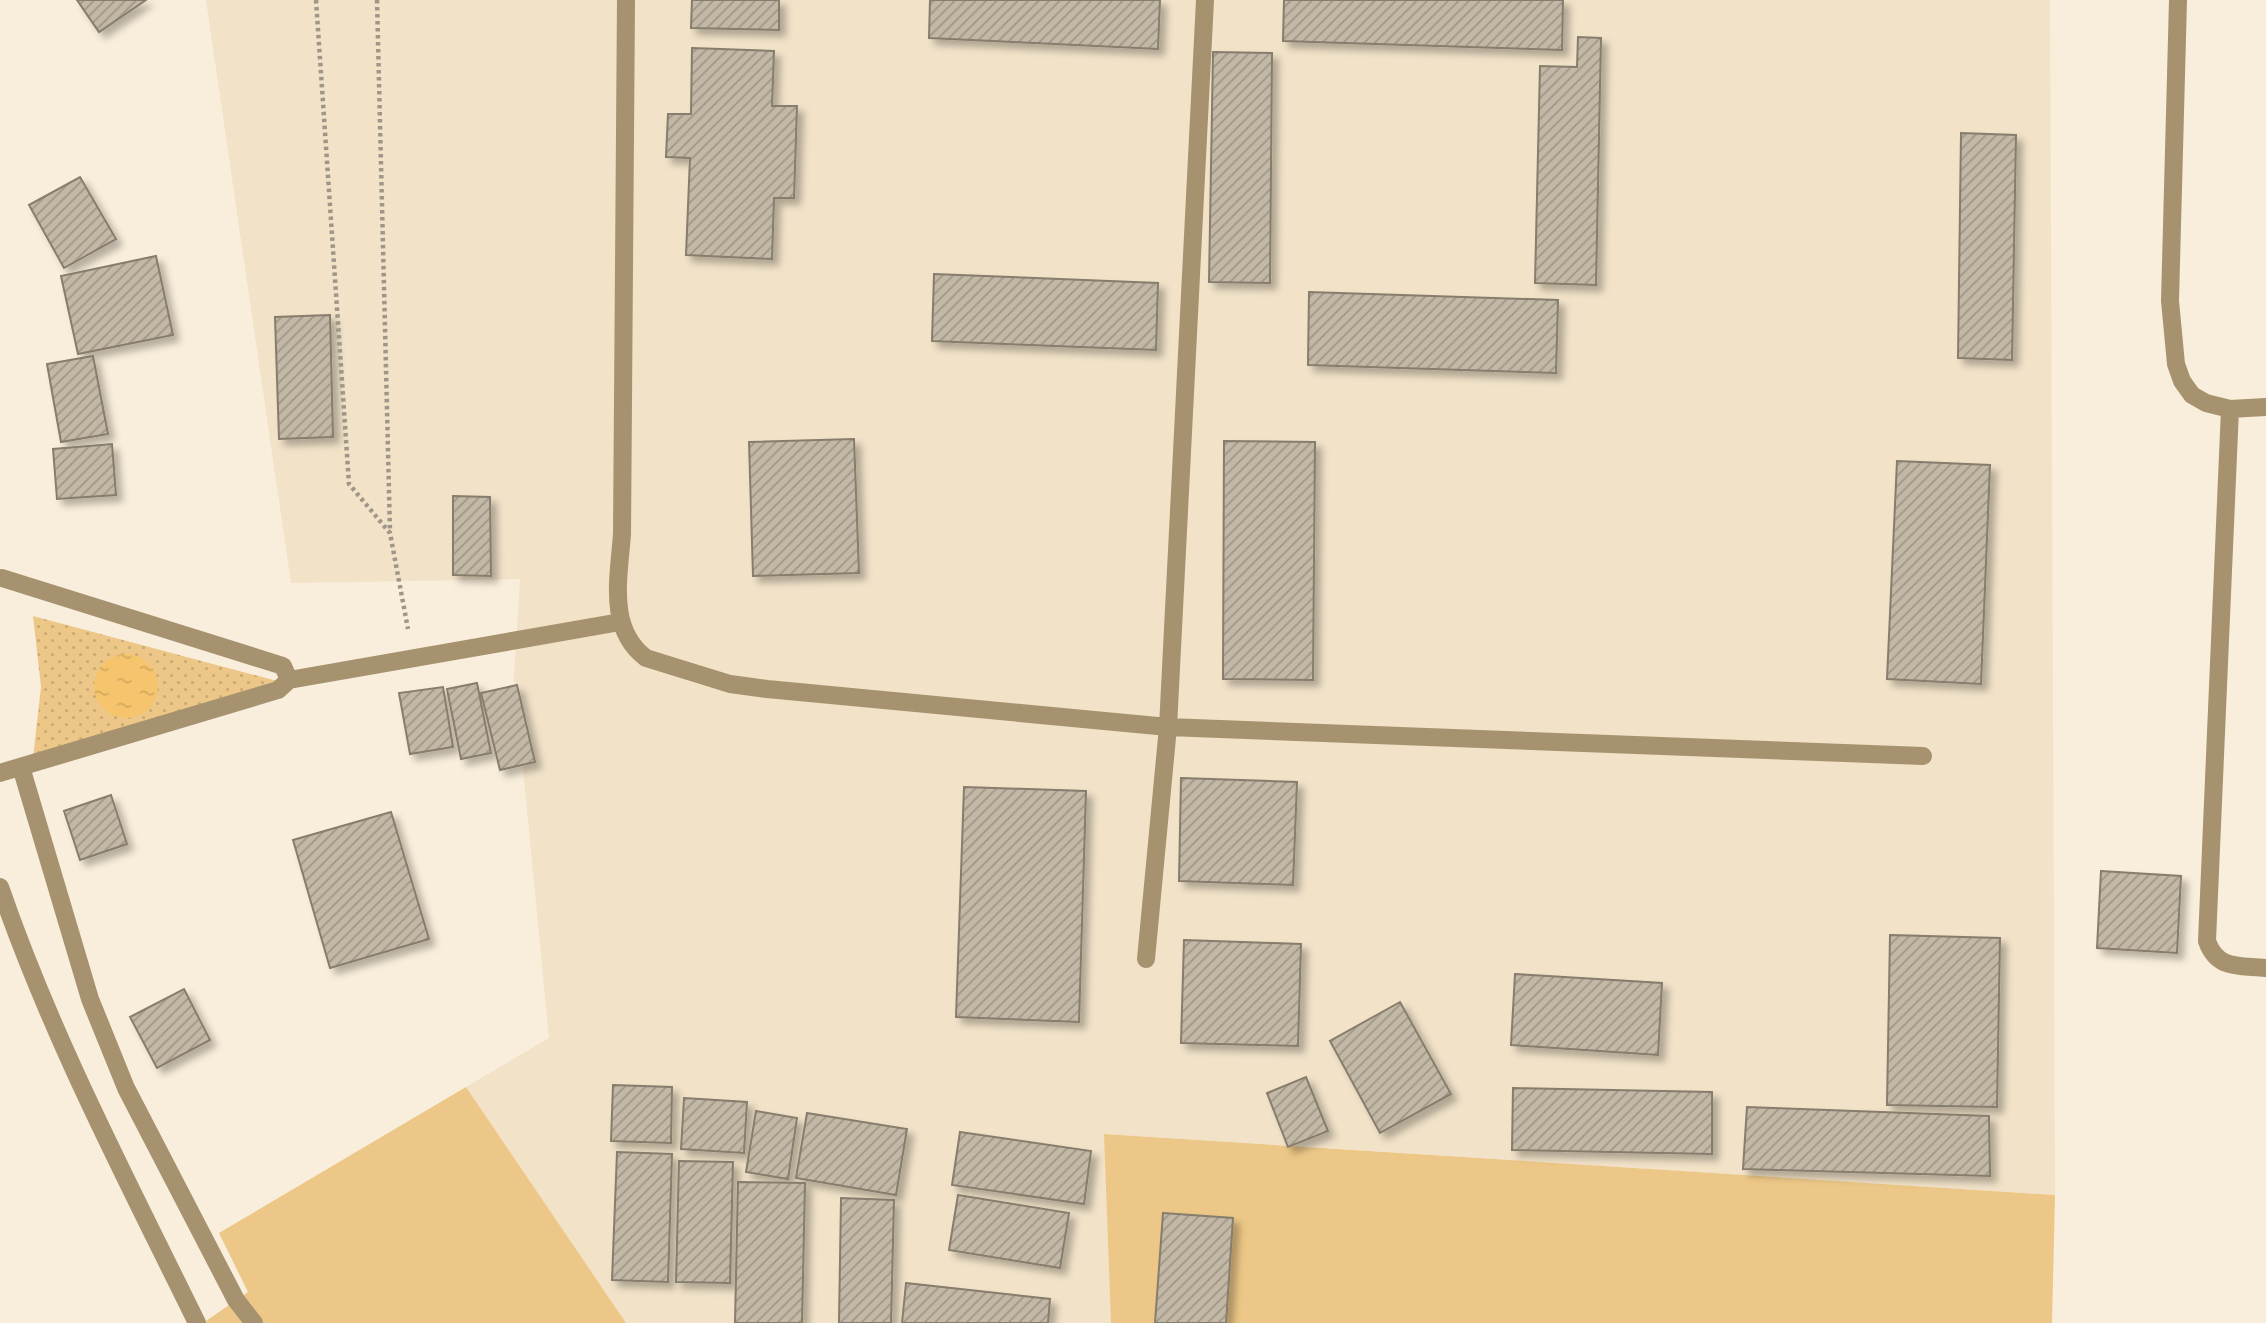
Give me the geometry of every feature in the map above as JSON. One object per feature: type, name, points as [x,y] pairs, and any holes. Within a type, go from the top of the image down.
[{"type":"street","points":[[626,0],[622,534],[618,585],[620,622],[628,642],[646,658],[730,684],[1168,727],[1923,756]]},
{"type":"street","points":[[1146,959],[1168,727],[1205,0]]},
{"type":"street","points":[[2178,0],[2171,301],[2176,364],[2182,381],[2192,395],[2206,403],[2230,409],[2266,407]]},
{"type":"street","points":[[2230,409],[2207,886],[2207,941],[2211,952],[2225,964],[2266,968]]},
{"type":"street","points":[[1,582],[283,666],[289,680]]},
{"type":"street","points":[[0,773],[278,690],[289,680],[620,622]]},
{"type":"street","points":[[21,767],[90,999],[125,1088],[236,1300],[254,1323]]},
{"type":"street","points":[[0,887],[60,1040],[197,1323]]},
{"type":"path","points":[[316,0],[349,484],[390,533]]},
{"type":"path","points":[[377,0],[390,533],[414,658]]},
{"type":"shaded area","points":[[206,0],[2050,0],[2055,1195],[1105,1134],[1111,1323],[626,1323],[466,1087],[549,1038],[514,675],[520,579],[291,583]]},
{"type":"shaded area","points":[[33,616],[277,681],[33,758],[41,687]]},
{"type":"shaded area","points":[[466,1087],[626,1323],[203,1323],[248,1292],[219,1233]]},
{"type":"shaded area","points":[[1104,1134],[2055,1195],[2052,1323],[1111,1323]]},
{"type":"water","points":[[120,654],[132,654],[149,663],[156,674],[156,698],[149,709],[132,718],[120,718],[108,713],[99,704],[94,692],[94,680],[99,668],[108,659]]},
{"type":"building","points":[[77,0],[146,0],[99,32]]},
{"type":"building","points":[[692,0],[779,0],[779,30],[691,28]]},
{"type":"building","points":[[930,0],[1160,0],[1158,49],[929,38]]},
{"type":"building","points":[[1284,0],[1563,0],[1562,50],[1283,41]]},
{"type":"building","points":[[1578,37],[1601,38],[1596,285],[1535,283],[1540,66],[1577,67]]},
{"type":"building","points":[[692,48],[774,51],[772,106],[797,106],[794,198],[774,198],[772,259],[686,255],[690,158],[666,157],[668,114],[691,114]]},
{"type":"building","points":[[1213,52],[1272,53],[1270,283],[1209,282]]},
{"type":"building","points":[[1961,133],[2016,135],[2012,360],[1958,358]]},
{"type":"building","points":[[80,177],[116,239],[64,268],[29,205]]},
{"type":"building","points":[[156,256],[173,335],[78,354],[61,276]]},
{"type":"building","points":[[934,274],[1158,283],[1156,350],[932,341]]},
{"type":"building","points":[[1309,292],[1558,300],[1556,373],[1308,365]]},
{"type":"building","points":[[330,315],[333,437],[279,439],[275,317]]},
{"type":"building","points":[[93,356],[108,434],[61,442],[47,364]]},
{"type":"building","points":[[854,439],[859,573],[753,576],[749,442]]},
{"type":"building","points":[[1224,441],[1315,442],[1313,680],[1223,679]]},
{"type":"building","points":[[112,444],[116,495],[57,499],[53,449]]},
{"type":"building","points":[[1897,461],[1990,465],[1981,684],[1887,679]]},
{"type":"building","points":[[453,496],[490,497],[491,576],[453,575]]},
{"type":"building","points":[[477,683],[491,753],[461,759],[447,689]]},
{"type":"building","points":[[517,685],[535,762],[500,770],[481,693]]},
{"type":"building","points":[[443,687],[453,747],[410,754],[399,693]]},
{"type":"building","points":[[1181,778],[1297,782],[1293,885],[1179,881]]},
{"type":"building","points":[[964,787],[1086,791],[1079,1022],[956,1017]]},
{"type":"building","points":[[111,795],[127,844],[80,860],[64,811]]},
{"type":"building","points":[[391,812],[429,939],[330,968],[293,840]]},
{"type":"building","points":[[2101,871],[2181,876],[2177,953],[2097,948]]},
{"type":"building","points":[[1890,935],[2000,938],[1997,1107],[1887,1105]]},
{"type":"building","points":[[1184,940],[1301,944],[1298,1046],[1181,1043]]},
{"type":"building","points":[[1515,974],[1662,983],[1658,1055],[1511,1045]]},
{"type":"building","points":[[184,989],[210,1040],[157,1068],[130,1017]]},
{"type":"building","points":[[1400,1002],[1451,1094],[1380,1133],[1330,1041]]},
{"type":"building","points":[[1306,1077],[1328,1131],[1288,1147],[1267,1093]]},
{"type":"building","points":[[613,1085],[672,1087],[671,1143],[611,1141]]},
{"type":"building","points":[[1513,1088],[1712,1092],[1712,1154],[1512,1150]]},
{"type":"building","points":[[684,1098],[747,1102],[744,1153],[681,1149]]},
{"type":"building","points":[[1747,1107],[1989,1116],[1990,1176],[1743,1169]]},
{"type":"building","points":[[756,1111],[797,1118],[788,1179],[746,1172]]},
{"type":"building","points":[[807,1113],[907,1129],[896,1195],[796,1178]]},
{"type":"building","points":[[960,1132],[1091,1151],[1084,1204],[952,1185]]},
{"type":"building","points":[[617,1152],[672,1154],[668,1282],[612,1280]]},
{"type":"building","points":[[679,1161],[733,1162],[730,1283],[676,1282]]},
{"type":"building","points":[[738,1182],[805,1183],[802,1323],[735,1323]]},
{"type":"building","points":[[958,1195],[1069,1213],[1060,1268],[949,1250]]},
{"type":"building","points":[[841,1198],[894,1200],[891,1323],[839,1323]]},
{"type":"building","points":[[1163,1213],[1233,1218],[1226,1323],[1155,1323]]},
{"type":"building","points":[[906,1283],[1050,1299],[1048,1323],[902,1323]]}]
